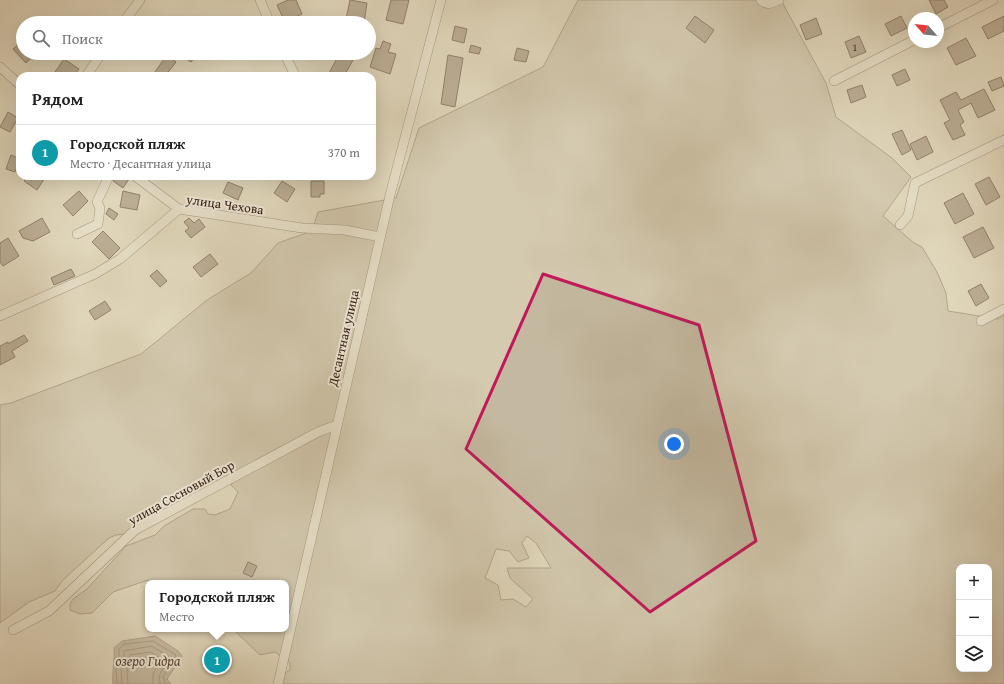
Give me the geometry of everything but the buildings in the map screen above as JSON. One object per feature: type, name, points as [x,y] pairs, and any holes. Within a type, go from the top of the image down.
[{"type":"street","points":[[128,16],[140,0]]},
{"type":"street","points":[[260,0],[267,16]]},
{"type":"street","name":"Десантная улица","points":[[278,684],[380,237],[441,0]]},
{"type":"street","points":[[761,0],[764,3],[770,4],[779,0]]},
{"type":"street","points":[[944,25],[993,0]]},
{"type":"street","points":[[834,81],[908,43]]},
{"type":"street","points":[[89,72],[97,60]]},
{"type":"street","points":[[288,60],[294,72]]},
{"type":"street","points":[[0,66],[16,81]]},
{"type":"street","points":[[900,225],[908,216],[915,183],[1004,140]]},
{"type":"street","points":[[77,234],[98,224],[100,208],[97,202],[107,180]]},
{"type":"street","points":[[140,180],[180,209]]},
{"type":"street","name":"улица Чехова","points":[[0,316],[95,274],[120,259],[180,209],[302,228],[345,230],[380,237]]},
{"type":"street","points":[[981,321],[1004,309]]},
{"type":"street","name":"улица Сосновый Бор","points":[[13,630],[49,611],[135,530],[318,432],[337,425]]},
{"type":"highlighted area","points":[[543,274],[699,325],[756,541],[650,612],[466,449]]},
{"type":"shaded area","points":[[578,0],[781,0],[826,83],[836,117],[892,158],[911,177],[883,216],[914,243],[922,247],[937,272],[946,293],[948,311],[998,319],[1004,315],[1004,684],[283,684],[285,673],[290,670],[290,663],[275,652],[260,655],[236,632],[289,632],[289,580],[145,580],[113,592],[92,613],[80,614],[70,610],[70,604],[73,599],[87,589],[126,546],[155,535],[164,526],[193,509],[205,509],[208,514],[215,515],[230,509],[238,492],[231,485],[234,482],[191,500],[176,498],[140,519],[125,534],[116,535],[109,538],[63,580],[55,591],[29,602],[0,623],[0,405],[11,403],[141,354],[207,300],[251,273],[278,243],[312,231],[318,212],[396,198],[419,128],[543,67]],"holes":[[[527,536],[536,543],[551,568],[507,568],[510,578],[533,599],[526,607],[513,599],[501,600],[498,585],[485,578],[496,549],[509,551],[518,562],[529,558],[522,543]]]},
{"type":"water","name":"озеро Гидра","points":[[155,636],[178,651],[182,656],[167,679],[171,684],[113,684],[114,648],[122,641]]},
{"type":"place","name":"Городской пляж","points":[[217,660]]}]
